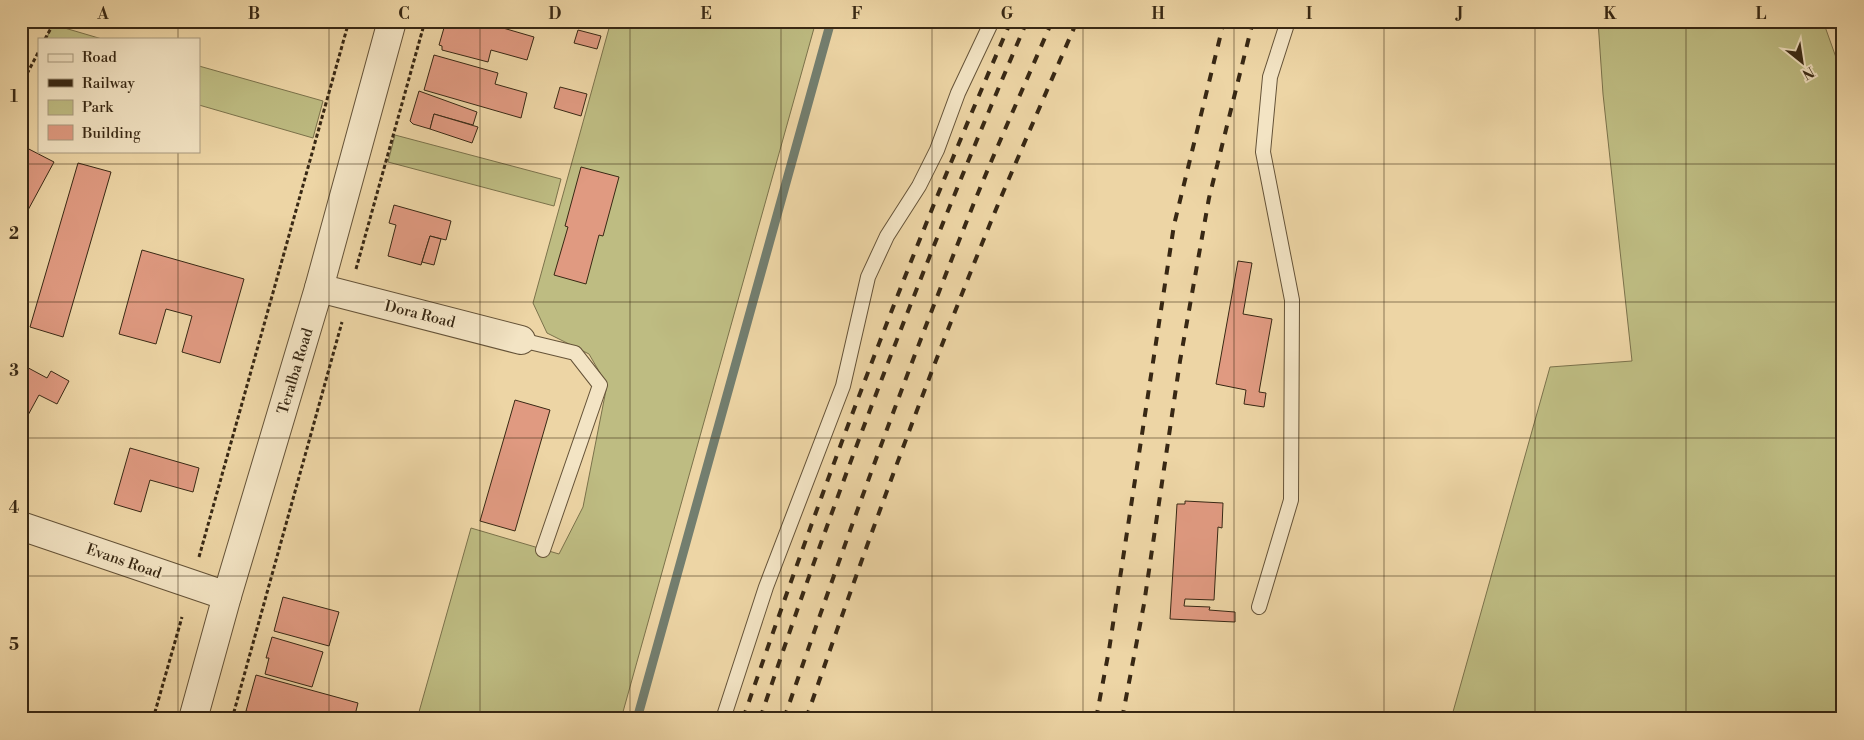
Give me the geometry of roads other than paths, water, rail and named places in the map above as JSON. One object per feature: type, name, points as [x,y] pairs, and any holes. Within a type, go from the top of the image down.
[{"type":"street","name":"Teralba Road","points":[[193,719],[226,596],[319,288],[392,21]]},
{"type":"street","name":"Dora Road","points":[[319,288],[521,340]]},
{"type":"street","name":"Evans Road","points":[[21,526],[226,596]]},
{"type":"lane","points":[[722,719],[766,587],[843,386],[868,277],[887,236],[919,186],[937,150],[958,92],[986,38],[992,21]]},
{"type":"lane","points":[[1259,607],[1291,500],[1292,300],[1263,152],[1270,77],[1288,21]]},
{"type":"lane","points":[[521,340],[575,353],[600,385],[543,550]]},
{"type":"waterway","points":[[637,719],[831,21]]},
{"type":"railway","points":[[743,719],[870,367],[938,193],[1011,21]]},
{"type":"railway","points":[[760,719],[821,542],[886,367],[955,193],[1027,21]]},
{"type":"railway","points":[[784,719],[925,327],[985,176],[1052,21]]},
{"type":"railway","points":[[806,719],[923,394],[999,202],[1077,21]]},
{"type":"railway","points":[[1096,719],[1109,650],[1174,225],[1224,21]]},
{"type":"railway","points":[[1122,719],[1144,604],[1180,361],[1209,198],[1253,21]]}]
